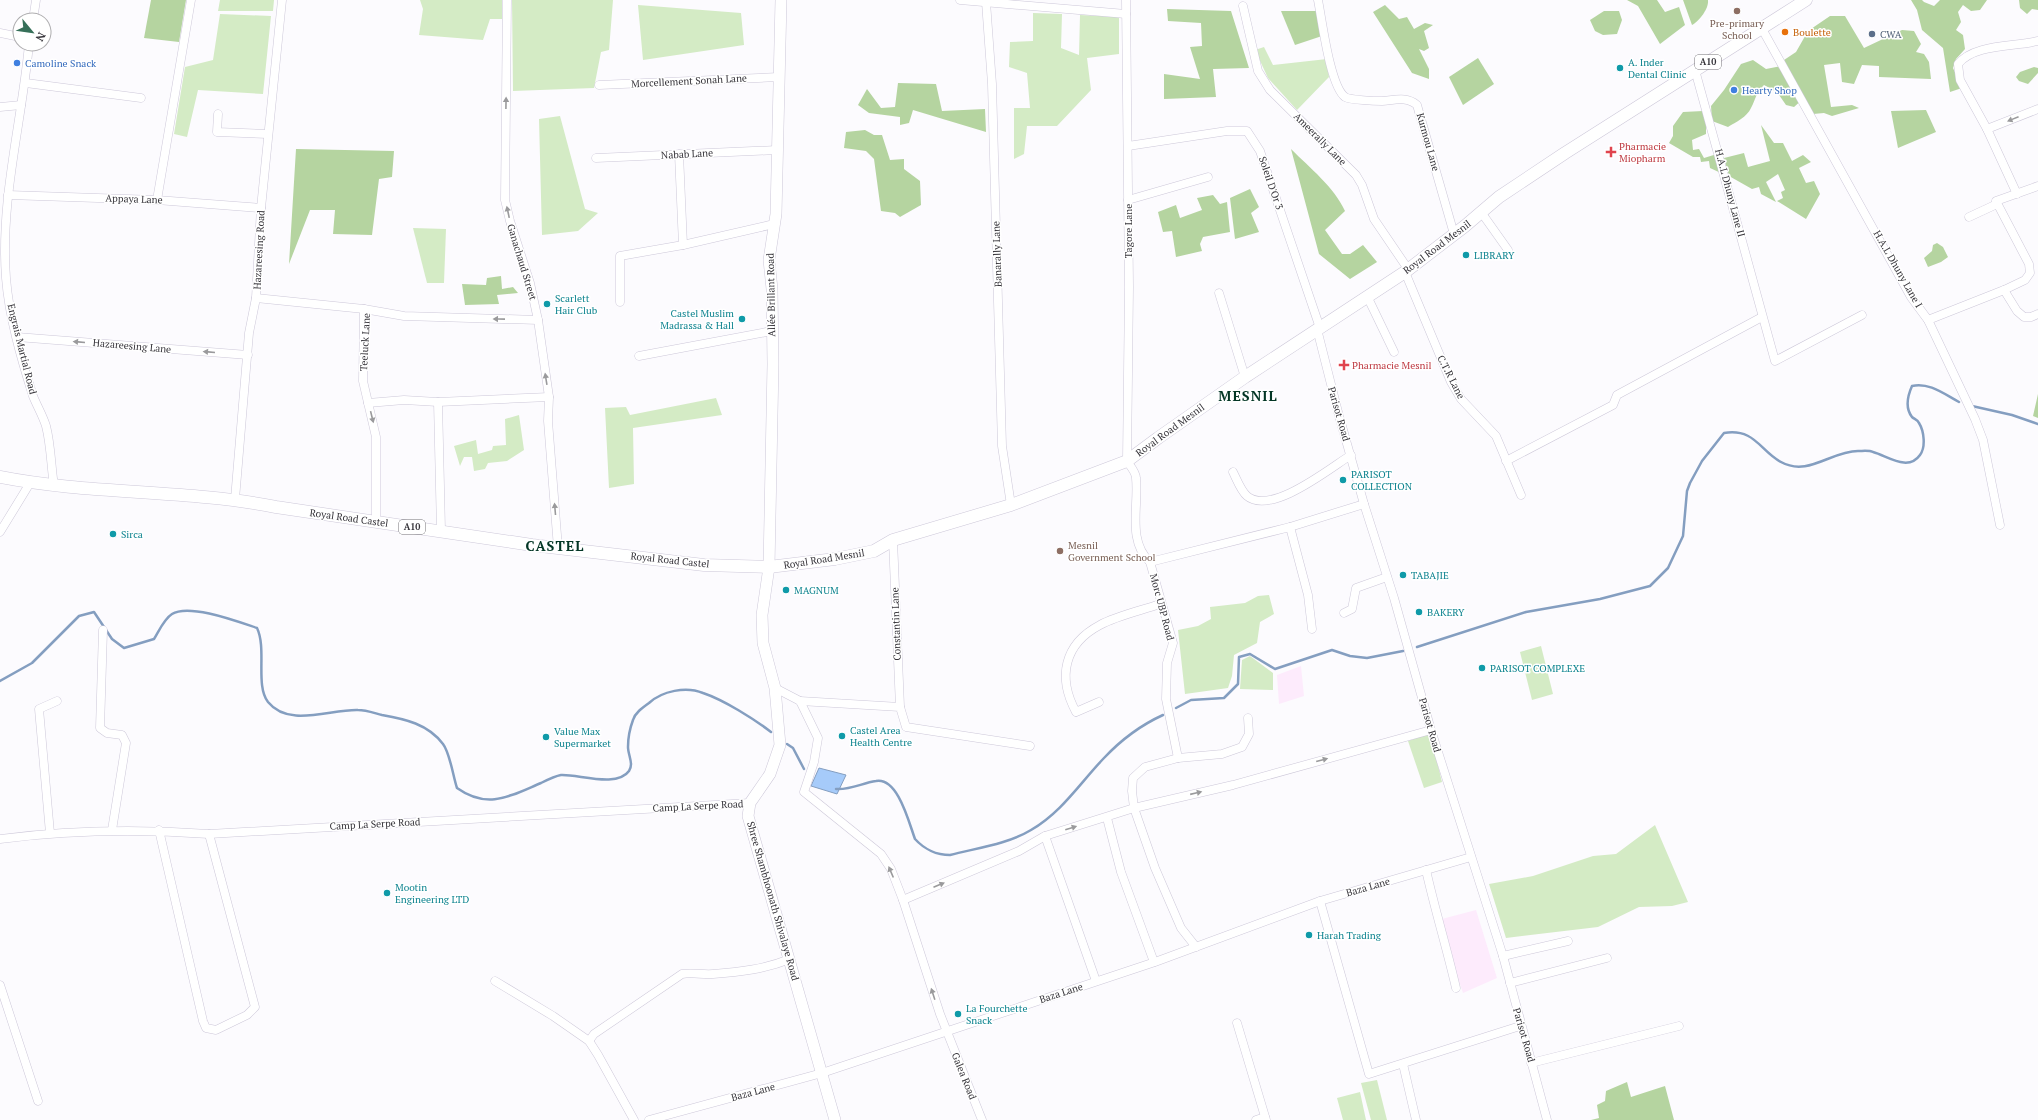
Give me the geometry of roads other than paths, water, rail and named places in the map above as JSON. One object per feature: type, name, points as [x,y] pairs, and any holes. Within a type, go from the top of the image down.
[{"type":"main road","name":"A10","points":[[1696,70],[1799,2]]},
{"type":"main road","name":"Royal Road Mesnil","points":[[769,567],[843,557],[874,551],[893,540],[1010,505],[1127,461],[1245,377],[1406,271],[1497,199],[1564,153],[1696,70]]},
{"type":"main road","name":"Royal Road Castel","points":[[0,477],[54,486],[235,499],[276,507],[558,548],[704,565],[769,567]]},
{"type":"street","points":[[34,12],[36,0]]},
{"type":"street","points":[[157,200],[191,0]]},
{"type":"street","name":"Hazareesing Road","points":[[235,499],[250,333],[256,298],[261,208],[282,0]]},
{"type":"street","name":"Ganachaud Street","points":[[507,0],[505,200],[510,221],[530,283],[538,320],[549,397],[548,421],[558,548]]},
{"type":"street","name":"Allée Brillant Road","points":[[769,567],[772,289],[769,260],[774,224],[778,150],[781,0]]},
{"type":"street","points":[[960,0],[1126,14]]},
{"type":"street","name":"Tagore Lane","points":[[1126,0],[1128,146],[1127,461]]},
{"type":"street","name":"Kurmou Lane","points":[[1318,0],[1334,77],[1339,91],[1346,98],[1381,101],[1400,99],[1412,101],[1417,105],[1454,234]]},
{"type":"street","name":"Banarally Lane","points":[[986,2],[992,84],[1002,446],[1010,505]]},
{"type":"street","name":"Ameerally Lane","points":[[1243,6],[1258,71],[1270,90],[1356,175],[1362,185],[1374,219],[1406,271]]},
{"type":"street","name":"H.A.L Dhuny Lane I","points":[[1761,28],[1911,297],[1928,320],[1975,419],[1983,440],[2000,525]]},
{"type":"street","points":[[0,33],[12,35]]},
{"type":"street","points":[[2017,194],[1988,129],[1960,80],[1958,64],[1965,56],[1979,51],[2038,41]]},
{"type":"street","name":"Engrais Martial Road","points":[[28,52],[26,83],[21,105],[4,231],[4,287],[34,397],[46,427],[54,486]]},
{"type":"street","name":"H.A.L Dhuny Lane II","points":[[1696,70],[1762,317],[1776,362],[1862,315]]},
{"type":"street","name":"Morcellement Sonah Lane","points":[[599,85],[779,77]]},
{"type":"street","points":[[26,83],[141,98]]},
{"type":"street","points":[[0,107],[21,105]]},
{"type":"street","points":[[1988,129],[2038,109]]},
{"type":"street","points":[[218,114],[217,132],[268,134]]},
{"type":"street","name":"Soleil D'Or 3","points":[[1128,146],[1227,131],[1247,132],[1260,151],[1319,329]]},
{"type":"street","name":"Nabab Lane","points":[[596,158],[778,150]]},
{"type":"street","points":[[680,154],[683,245]]},
{"type":"street","points":[[1128,200],[1208,177]]},
{"type":"street","points":[[1969,217],[1997,204],[1996,201],[2038,186]]},
{"type":"street","name":"Appaya Lane","points":[[8,194],[157,200],[261,208]]},
{"type":"street","points":[[1928,320],[2004,290],[2025,280],[2030,272],[2029,264],[1997,204]]},
{"type":"street","points":[[1481,212],[1508,250]]},
{"type":"street","points":[[620,302],[620,256],[683,245],[774,224]]},
{"type":"street","name":"C.T.R Lane","points":[[1406,271],[1451,382],[1461,399],[1496,436],[1521,495]]},
{"type":"street","points":[[2004,290],[2017,311],[2024,317],[2031,317],[2038,314]]},
{"type":"street","points":[[1219,294],[1245,377]]},
{"type":"street","points":[[1368,296],[1394,352]]},
{"type":"street","points":[[256,298],[364,309]]},
{"type":"street","name":"Teeluck Lane","points":[[376,522],[376,437],[363,381],[364,309],[404,316],[538,320]]},
{"type":"street","points":[[1506,461],[1613,405],[1617,395],[1762,317]]},
{"type":"street","name":"Parisot Road","points":[[1319,329],[1338,412],[1364,504],[1471,858],[1503,956],[1520,1026],[1532,1063],[1547,1120]]},
{"type":"street","points":[[639,356],[772,331]]},
{"type":"street","name":"Hazareesing Lane","points":[[17,337],[248,355]]},
{"type":"street","points":[[368,403],[404,400],[438,402],[549,397]]},
{"type":"street","points":[[438,402],[441,530]]},
{"type":"street","points":[[1233,472],[1246,496],[1264,502],[1291,493],[1350,454]]},
{"type":"street","name":"Morc UBP Road","points":[[1127,461],[1136,476],[1135,520],[1138,540],[1143,556],[1150,562],[1160,604],[1172,643],[1168,663],[1166,699],[1178,758]]},
{"type":"street","points":[[0,532],[30,483]]},
{"type":"street","points":[[1150,562],[1290,527],[1364,504]]},
{"type":"street","points":[[1290,527],[1308,595],[1312,629]]},
{"type":"street","name":"Constantin Lane","points":[[893,540],[900,707],[906,727],[1030,746]]},
{"type":"street","points":[[750,803],[770,774],[780,745],[775,688],[763,643],[762,615],[769,567]]},
{"type":"street","points":[[1344,613],[1352,609],[1356,588],[1387,577]]},
{"type":"street","points":[[1099,702],[1076,712],[1070,702],[1065,676],[1068,654],[1084,634],[1101,624],[1160,604]]},
{"type":"street","points":[[102,630],[100,728],[107,733],[122,735],[126,743],[112,830]]},
{"type":"street","points":[[775,688],[800,701],[900,707]]},
{"type":"street","points":[[50,833],[39,708],[57,701]]},
{"type":"street","name":"Galea Road","points":[[800,701],[818,738],[814,762],[803,790],[881,854],[891,869],[903,900],[946,1031],[982,1120]]},
{"type":"street","points":[[1196,947],[1181,928],[1168,900],[1134,808],[1132,791],[1133,778],[1145,767],[1178,758],[1222,754],[1242,748],[1249,734],[1248,718]]},
{"type":"street","points":[[903,900],[1018,851],[1045,836],[1107,818],[1134,808],[1232,785],[1432,730]]},
{"type":"street","name":"Camp La Serpe Road","points":[[0,839],[50,833],[112,830],[159,830],[209,834],[750,803]]},
{"type":"street","name":"Shree Shambhoonath Shivalaye Road","points":[[750,803],[748,816],[749,824],[790,959],[835,1120]]},
{"type":"street","points":[[1107,818],[1121,872],[1155,962]]},
{"type":"street","points":[[159,830],[203,1021],[206,1028],[216,1030],[247,1015],[255,1007],[209,834]]},
{"type":"street","points":[[1045,836],[1096,981]]},
{"type":"street","name":"Baza Lane","points":[[649,1120],[822,1073],[1155,962],[1320,901],[1471,858]]},
{"type":"street","points":[[1426,870],[1439,926],[1452,967],[1456,988]]},
{"type":"street","points":[[1320,901],[1369,1074],[1520,1026]]},
{"type":"street","points":[[1503,956],[1568,941]]},
{"type":"street","points":[[1510,983],[1607,958]]},
{"type":"street","points":[[589,1041],[594,1034],[682,974],[693,972],[712,974],[749,970],[770,967],[790,959]]},
{"type":"street","points":[[495,981],[553,1016],[589,1041],[634,1120]]},
{"type":"street","points":[[0,985],[38,1101]]},
{"type":"street","points":[[1237,1023],[1265,1118],[1256,1120]]},
{"type":"street","points":[[1532,1063],[1679,1026]]},
{"type":"street","points":[[1403,1064],[1416,1120]]},
{"type":"water","points":[[819,768],[846,775],[837,794],[811,786]]},
{"type":"waterway","points":[[1417,647],[1526,612],[1600,599],[1650,586],[1668,568],[1683,536],[1687,491],[1690,483],[1702,461],[1724,433],[1734,432],[1750,437],[1781,462],[1791,466],[1801,467],[1848,452],[1864,451],[1871,451],[1904,463],[1915,460],[1922,452],[1924,443],[1921,426],[1918,421],[1912,417],[1908,410],[1908,397],[1912,386],[1918,385],[1930,387],[1959,402]]},
{"type":"waterway","points":[[1972,406],[2012,415],[2038,424]]},
{"type":"waterway","points":[[0,681],[32,663],[79,616],[94,612],[112,639],[124,648],[154,639],[169,616],[180,611],[202,612],[227,618],[257,628],[261,646],[261,677],[264,695],[268,702],[277,710],[298,716],[347,710],[361,710],[399,718],[416,724],[437,737],[443,744],[457,788],[468,795],[489,800],[509,796],[561,775],[597,779],[616,779],[623,776],[629,771],[631,765],[628,741],[635,715],[654,699],[674,691],[689,690],[711,696],[738,710],[771,732]]},
{"type":"waterway","points":[[1176,708],[1191,700],[1224,698],[1238,684],[1239,657],[1250,654],[1275,669],[1332,650],[1350,656],[1367,658],[1403,651]]},
{"type":"waterway","points":[[836,789],[876,781],[884,782],[891,786],[902,802],[915,839],[922,846],[931,851],[950,855],[1012,839],[1042,823],[1070,797],[1117,745],[1139,728],[1163,715]]},
{"type":"waterway","points":[[787,744],[793,748],[804,769]]},
{"type":"place","name":"Pre-primary School","points":[[1737,11]]},
{"type":"place","name":"Boulette","points":[[1785,32]]},
{"type":"place","name":"CWA","points":[[1872,34]]},
{"type":"place","name":"Camoline Snack","points":[[17,63]]},
{"type":"place","name":"A. Inder Dental Clinic","points":[[1620,68]]},
{"type":"place","name":"Hearty Shop","points":[[1734,90]]},
{"type":"place","name":"Pharmacie Miopharm","points":[[1611,152]]},
{"type":"place","name":"LIBRARY","points":[[1466,255]]},
{"type":"place","name":"Scarlett Hair Club","points":[[547,304]]},
{"type":"place","name":"Castel Muslim Madrassa & Hall","points":[[742,319]]},
{"type":"place","name":"Pharmacie Mesnil","points":[[1344,365]]},
{"type":"place","name":"PARISOT COLLECTION","points":[[1343,480]]},
{"type":"place","name":"Sirca","points":[[113,534]]},
{"type":"place","name":"Mesnil Government School","points":[[1060,551]]},
{"type":"place","name":"TABAJIE","points":[[1403,575]]},
{"type":"place","name":"MAGNUM","points":[[786,590]]},
{"type":"place","name":"BAKERY","points":[[1419,612]]},
{"type":"place","name":"PARISOT COMPLEXE","points":[[1482,668]]},
{"type":"place","name":"Castel Area Health Centre","points":[[842,736]]},
{"type":"place","name":"Value Max Supermarket","points":[[546,737]]},
{"type":"place","name":"Mootin Engineering LTD","points":[[387,893]]},
{"type":"place","name":"Harah Trading","points":[[1309,935]]},
{"type":"place","name":"La Fourchette Snack","points":[[958,1014]]},
{"type":"district","name":"MESNIL","points":[[1248,395]]},
{"type":"district","name":"CASTEL","points":[[555,545]]}]
